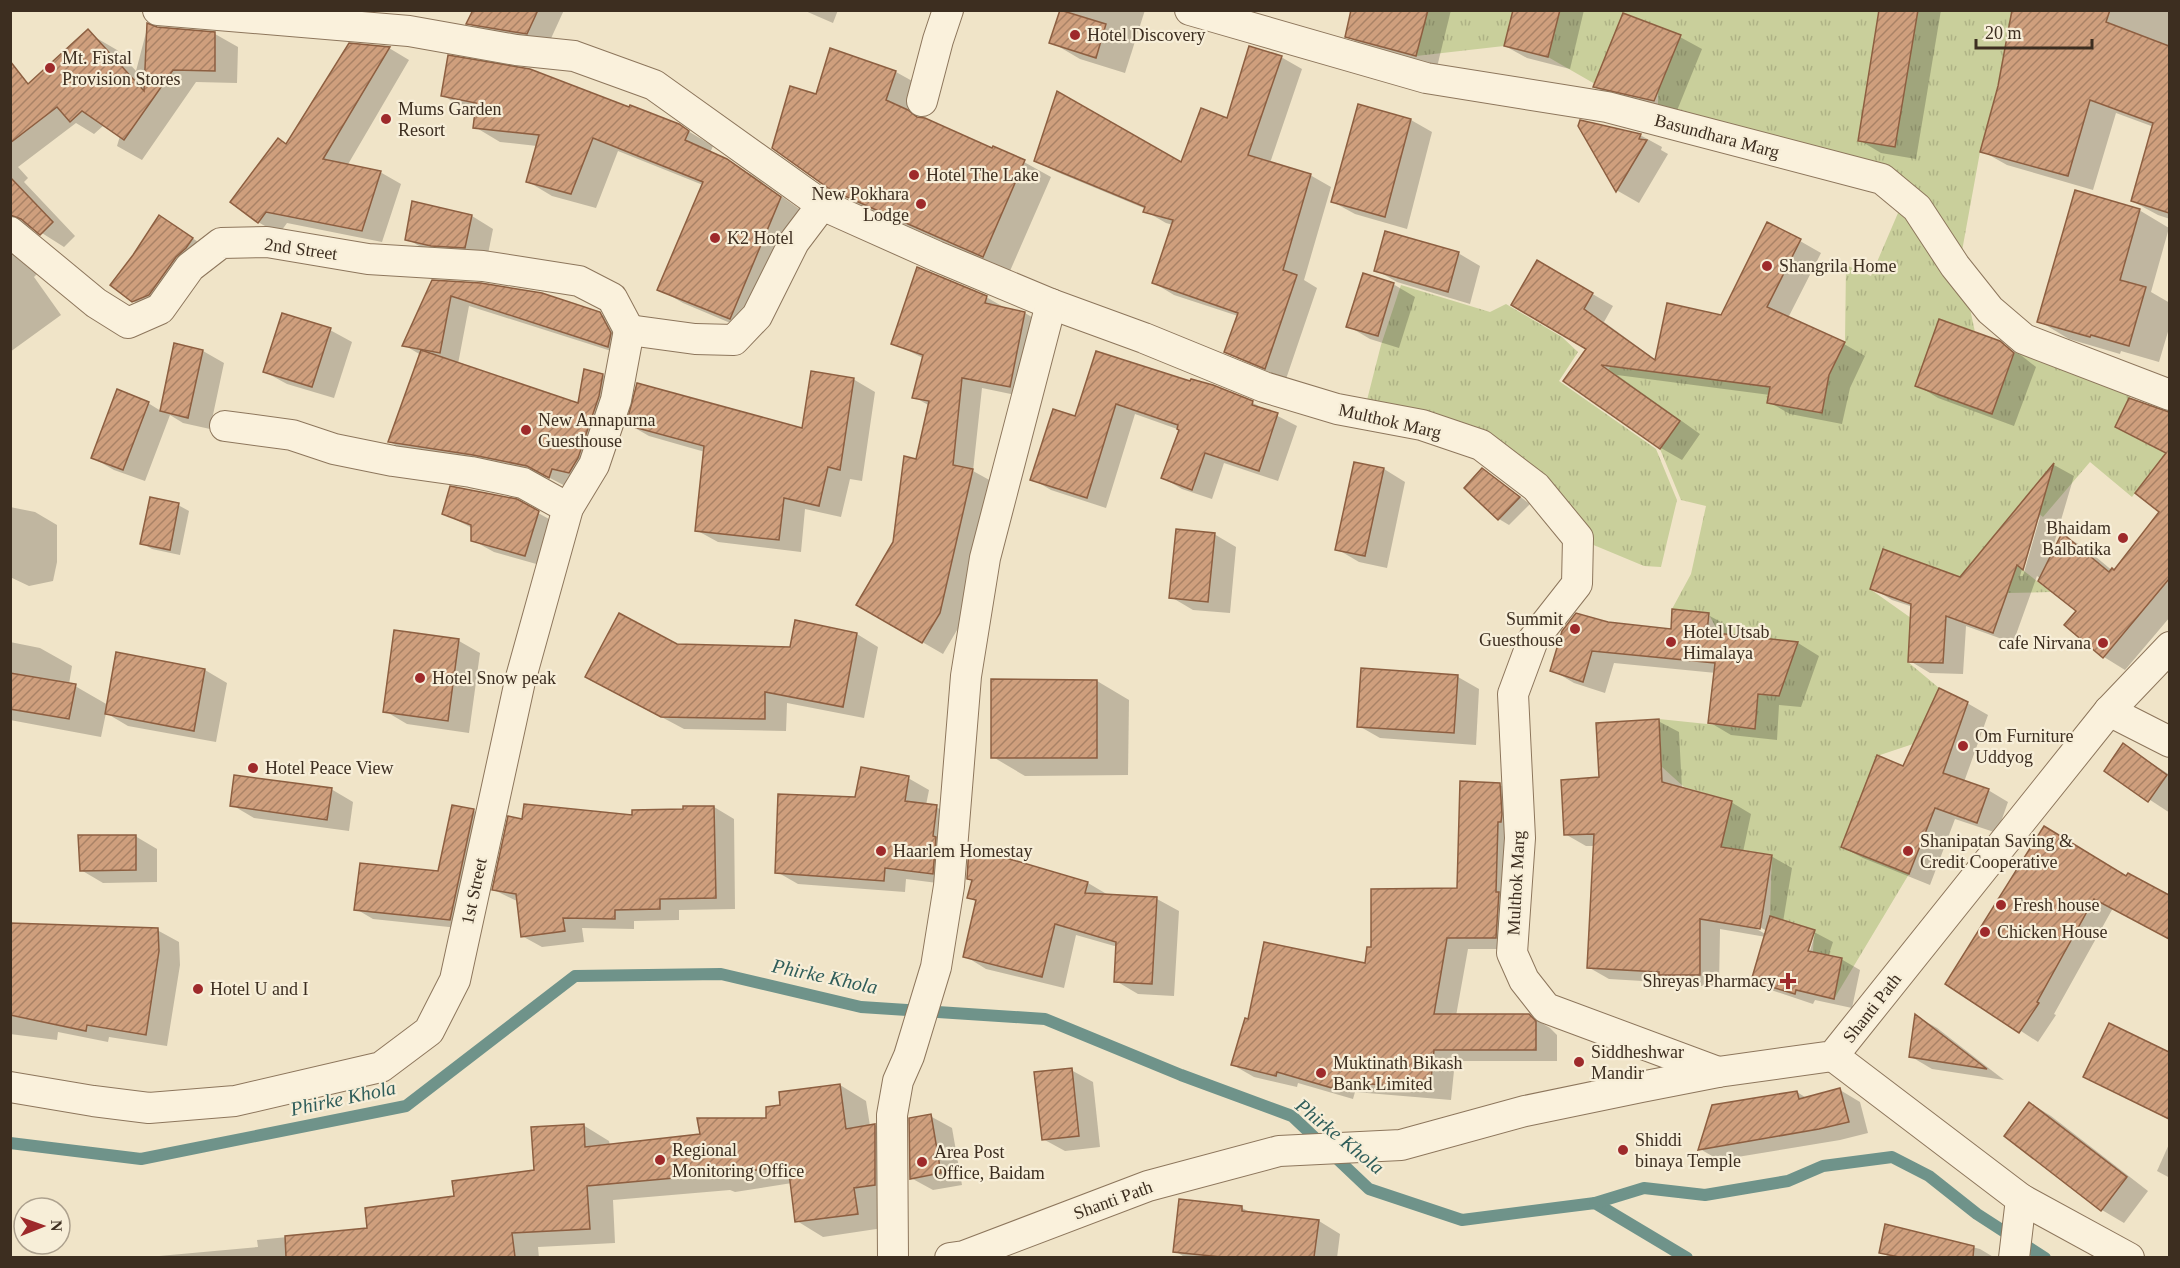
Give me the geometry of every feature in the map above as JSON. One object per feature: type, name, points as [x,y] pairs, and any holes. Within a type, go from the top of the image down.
[{"type":"street","name":"Multhok Marg","points":[[158,10],[409,31],[516,50],[574,56],[654,86],[822,205],[936,256],[1051,304],[1144,338],[1264,387],[1337,409],[1422,425],[1481,445],[1536,487],[1578,538],[1577,584],[1533,640],[1513,694],[1520,838],[1512,952],[1524,980],[1546,1008],[1718,1072]]},
{"type":"street","points":[[922,101],[948,10]]},
{"type":"street","name":"Basundhara Marg","points":[[1190,10],[1426,78],[1607,107],[1882,179],[1917,208],[1962,275],[1990,310],[2024,339],[2169,396]]},
{"type":"street","points":[[629,330],[695,339],[734,340],[757,316],[794,242],[822,205]]},
{"type":"street","name":"2nd Street","points":[[10,232],[96,303],[128,323],[160,309],[190,267],[221,243],[267,242],[368,259],[483,266],[579,281],[612,298],[629,330]]},
{"type":"street","points":[[893,1257],[892,1115],[898,1081],[909,1056],[936,967],[950,886],[966,676],[985,558],[1051,304]]},
{"type":"street","name":"1st Street","points":[[10,1087],[149,1108],[235,1101],[381,1066],[429,1031],[455,980],[520,681],[568,508],[594,465],[616,400],[629,330]]},
{"type":"street","points":[[225,426],[292,435],[333,449],[523,483],[568,508]]},
{"type":"street","name":"Shanti Path","points":[[963,1257],[1148,1186],[1279,1151],[1401,1145],[1526,1112],[1718,1072],[1833,1056],[2109,711],[2169,647]]},
{"type":"street","points":[[2109,711],[2169,742]]},
{"type":"street","points":[[1833,1056],[2019,1214],[2129,1257]]},
{"type":"street","points":[[2014,1257],[2019,1214]]},
{"type":"green space","points":[[1428,11],[1513,11],[1504,46],[1416,56]]},
{"type":"green space","points":[[1560,11],[2027,11],[1999,80],[1980,152],[1960,262],[1975,332],[1951,399],[1992,414],[2017,347],[2134,389],[2115,427],[2169,455],[2169,470],[2160,482],[2149,474],[2132,497],[2090,462],[2043,517],[2023,501],[1988,543],[2051,592],[2007,593],[1883,550],[1870,589],[1911,618],[1908,662],[1939,688],[1913,744],[1877,756],[1841,847],[1909,874],[1834,999],[1842,958],[1813,952],[1814,930],[1770,916],[1772,855],[1730,848],[1720,850],[1731,801],[1684,787],[1662,767],[1659,719],[1755,729],[1758,694],[1779,695],[1798,642],[1719,633],[1708,613],[1672,609],[1691,574],[1706,506],[1681,500],[1660,449],[1680,421],[1608,370],[1629,341],[1652,372],[1772,377],[1767,403],[1821,413],[1826,382],[1845,342],[1846,265],[1871,276],[1901,206],[1920,203],[1658,113],[1658,91],[1680,36],[1624,13],[1595,84],[1548,57]]},
{"type":"green space","points":[[1401,285],[1490,312],[1506,304],[1562,337],[1578,352],[1559,381],[1656,449],[1677,500],[1661,567],[1644,566],[1584,541],[1542,486],[1367,400],[1381,345]]},
{"type":"building","points":[[473,10],[538,10],[527,34],[466,24]]},
{"type":"building","points":[[1060,10],[1106,24],[1096,58],[1049,43]]},
{"type":"building","points":[[1351,10],[1428,10],[1416,56],[1345,37]]},
{"type":"building","points":[[1513,10],[1560,10],[1548,57],[1504,46]]},
{"type":"building","points":[[1879,10],[1918,10],[1895,147],[1858,141]]},
{"type":"building","points":[[2012,10],[2110,10],[2106,22],[2169,46],[2169,213],[2131,201],[2153,123],[2090,100],[2068,176],[1980,152],[1998,86]]},
{"type":"building","points":[[1623,13],[1681,35],[1654,101],[1593,87]]},
{"type":"building","points":[[147,23],[157,27],[215,32],[215,71],[173,70],[124,140],[82,111],[70,122],[57,107],[10,143],[10,61],[28,84],[88,29],[144,91]]},
{"type":"building","points":[[349,43],[390,47],[323,159],[381,171],[362,231],[266,212],[258,223],[230,202],[278,138],[286,144]]},
{"type":"building","points":[[1249,46],[1282,56],[1248,155],[1311,174],[1283,270],[1297,275],[1265,369],[1224,352],[1238,313],[1152,283],[1173,220],[1143,212],[1145,207],[1034,161],[1057,91],[1181,162],[1201,108],[1227,118]]},
{"type":"building","points":[[830,48],[896,71],[886,100],[908,110],[917,117],[925,118],[1025,160],[983,257],[831,190],[772,148],[790,86],[816,94]]},
{"type":"building","points":[[448,55],[530,69],[679,124],[689,131],[685,140],[727,159],[781,197],[730,319],[657,290],[703,182],[593,138],[571,194],[526,182],[539,135],[473,128],[476,103],[441,96]]},
{"type":"building","points":[[1358,104],[1411,119],[1385,217],[1331,202]]},
{"type":"building","points":[[1580,120],[1641,134],[1639,139],[1647,140],[1616,192],[1578,126]]},
{"type":"building","points":[[10,177],[53,222],[40,235],[21,219],[10,215]]},
{"type":"building","points":[[2075,190],[2140,209],[2120,280],[2146,287],[2129,346],[2037,322]]},
{"type":"building","points":[[412,201],[472,215],[465,248],[431,246],[405,240]]},
{"type":"building","points":[[159,215],[193,238],[176,257],[149,295],[132,302],[110,285]]},
{"type":"building","points":[[1767,222],[1801,239],[1767,307],[1845,342],[1829,375],[1822,413],[1767,403],[1770,387],[1601,365],[1680,421],[1660,449],[1563,381],[1586,349],[1511,305],[1537,260],[1593,293],[1584,309],[1655,360],[1667,303],[1721,315]]},
{"type":"building","points":[[1385,231],[1459,252],[1448,292],[1374,271]]},
{"type":"building","points":[[917,267],[987,296],[985,303],[1025,312],[1010,387],[962,378],[953,465],[973,469],[940,613],[922,643],[856,605],[893,542],[904,456],[916,459],[929,401],[912,398],[923,355],[891,344]]},
{"type":"building","points":[[1363,273],[1394,283],[1378,336],[1346,327]]},
{"type":"building","points":[[432,280],[481,283],[542,293],[600,312],[611,333],[608,347],[451,296],[440,353],[402,346]]},
{"type":"building","points":[[282,313],[331,328],[312,387],[263,372]]},
{"type":"building","points":[[1939,319],[2000,341],[2014,353],[1992,414],[1915,386]]},
{"type":"building","points":[[174,343],[203,350],[188,418],[160,411]]},
{"type":"building","points":[[421,350],[578,403],[584,369],[603,374],[599,396],[578,458],[569,473],[552,469],[549,478],[527,466],[388,442]]},
{"type":"building","points":[[1096,351],[1190,381],[1191,379],[1213,385],[1253,401],[1252,405],[1278,413],[1259,471],[1205,453],[1192,490],[1161,478],[1179,430],[1178,425],[1116,404],[1087,498],[1030,480],[1053,409],[1075,416]]},
{"type":"building","points":[[811,371],[854,378],[840,470],[828,467],[819,506],[784,498],[779,540],[695,531],[704,446],[626,425],[637,383],[802,428]]},
{"type":"building","points":[[117,389],[149,402],[123,470],[91,458]]},
{"type":"building","points":[[2129,398],[2169,412],[2169,579],[2103,658],[2064,625],[2076,611],[2038,581],[2062,533],[2109,572],[2112,568],[2114,570],[2159,512],[2135,493],[2166,453],[2115,427]]},
{"type":"building","points":[[1354,462],[1384,468],[1365,556],[1335,550]]},
{"type":"building","points":[[2054,463],[2023,570],[2017,565],[1993,633],[1946,616],[1943,663],[1908,662],[1911,604],[1870,589],[1883,549],[1960,577]]},
{"type":"building","points":[[1482,468],[1520,497],[1498,520],[1464,488]]},
{"type":"building","points":[[450,486],[517,499],[539,511],[525,556],[471,541],[471,525],[442,514]]},
{"type":"building","points":[[150,497],[179,503],[170,550],[140,544]]},
{"type":"building","points":[[1176,529],[1215,533],[1208,602],[1169,598]]},
{"type":"building","points":[[1672,609],[1709,613],[1707,632],[1798,642],[1779,696],[1758,694],[1755,729],[1708,723],[1715,663],[1592,651],[1583,682],[1550,671],[1562,631],[1576,613],[1608,622],[1671,629]]},
{"type":"building","points":[[619,613],[677,644],[790,647],[795,620],[857,633],[843,707],[765,692],[765,719],[661,717],[585,677]]},
{"type":"building","points":[[394,630],[459,639],[448,721],[383,712]]},
{"type":"building","points":[[116,652],[205,669],[194,731],[105,714]]},
{"type":"building","points":[[1361,668],[1458,675],[1454,733],[1357,727]]},
{"type":"building","points":[[10,673],[76,684],[69,719],[10,709]]},
{"type":"building","points":[[991,679],[1097,680],[1097,758],[991,758]]},
{"type":"building","points":[[1939,688],[1968,702],[1943,773],[1989,789],[1977,823],[1935,808],[1909,874],[1841,847],[1877,755],[1903,766]]},
{"type":"building","points":[[1659,719],[1662,782],[1732,801],[1721,847],[1772,855],[1760,929],[1700,919],[1700,975],[1659,975],[1659,972],[1587,968],[1594,834],[1564,835],[1561,780],[1599,777],[1596,723]]},
{"type":"building","points":[[2123,743],[2167,775],[2148,802],[2104,771]]},
{"type":"building","points":[[861,767],[909,776],[905,801],[937,805],[933,836],[936,837],[933,874],[885,868],[884,881],[775,873],[778,794],[855,797]]},
{"type":"building","points":[[234,775],[332,788],[327,820],[230,806]]},
{"type":"building","points":[[1460,781],[1500,783],[1502,814],[1501,822],[1498,822],[1496,892],[1499,892],[1496,938],[1447,938],[1434,1014],[1529,1014],[1536,1021],[1536,1050],[1434,1050],[1430,1089],[1334,1081],[1332,1088],[1277,1072],[1276,1076],[1231,1065],[1245,1018],[1248,1019],[1264,942],[1365,963],[1367,947],[1371,947],[1371,889],[1457,888]]},
{"type":"building","points":[[524,804],[632,815],[632,810],[714,806],[716,898],[660,899],[660,909],[615,910],[615,919],[563,918],[565,931],[521,937],[516,894],[492,890],[508,816],[522,819]]},
{"type":"building","points":[[452,805],[474,809],[450,920],[354,910],[360,863],[438,871]]},
{"type":"building","points":[[2044,826],[2126,876],[2128,873],[2169,895],[2169,939],[2094,899],[2037,1002],[2039,1003],[2019,1033],[1945,984]]},
{"type":"building","points":[[78,835],[136,835],[136,870],[80,871]]},
{"type":"building","points":[[969,847],[1088,882],[1085,893],[1157,897],[1152,984],[1114,982],[1116,942],[1055,924],[1042,977],[963,957],[976,900],[967,898],[972,880],[967,879]]},
{"type":"building","points":[[1770,916],[1815,930],[1808,951],[1842,958],[1834,999],[1796,990],[1795,994],[1751,981]]},
{"type":"building","points":[[10,923],[158,928],[159,951],[146,1035],[87,1025],[86,1031],[10,1015]]},
{"type":"building","points":[[1915,1014],[1987,1069],[1909,1057]]},
{"type":"building","points":[[2109,1023],[2169,1052],[2169,1119],[2083,1077]]},
{"type":"building","points":[[1072,1068],[1079,1136],[1042,1140],[1034,1072]]},
{"type":"building","points":[[840,1084],[846,1129],[875,1124],[875,1185],[854,1188],[858,1214],[795,1222],[788,1165],[707,1178],[707,1175],[587,1186],[590,1229],[512,1233],[515,1257],[286,1257],[285,1236],[367,1228],[365,1208],[454,1196],[452,1181],[534,1170],[531,1127],[584,1124],[585,1147],[700,1134],[697,1118],[766,1118],[766,1107],[780,1105],[779,1092]]},
{"type":"building","points":[[1840,1088],[1849,1122],[1698,1150],[1712,1105],[1797,1091],[1799,1099]]},
{"type":"building","points":[[2029,1102],[2127,1177],[2101,1211],[2004,1136]]},
{"type":"building","points":[[931,1114],[941,1173],[910,1179],[909,1118]]},
{"type":"building","points":[[1179,1199],[1242,1206],[1242,1211],[1319,1220],[1314,1257],[1221,1257],[1173,1252]]},
{"type":"building","points":[[1885,1224],[1974,1246],[1973,1257],[1899,1257],[1879,1253]]},
{"type":"waterway","name":"Phirke Khola","points":[[10,1143],[141,1159],[406,1106],[575,976],[721,974],[861,1007],[1045,1019],[1181,1075],[1292,1116],[1369,1189],[1462,1220],[1595,1203],[1687,1258]]},
{"type":"waterway","points":[[1595,1203],[1644,1188],[1705,1195],[1788,1181],[1823,1166],[1892,1157],[1929,1176],[1977,1214],[2045,1258]]},
{"type":"place","name":"Hotel Discovery","points":[[1075,35]]},
{"type":"place","name":"Mt. Fistal Provision Stores","points":[[50,68]]},
{"type":"place","name":"Mums Garden Resort","points":[[386,119]]},
{"type":"place","name":"Hotel The Lake","points":[[914,175]]},
{"type":"place","name":"New Pokhara Lodge","points":[[921,204]]},
{"type":"place","name":"K2 Hotel","points":[[715,238]]},
{"type":"place","name":"Shangrila Home","points":[[1767,266]]},
{"type":"place","name":"New Annapurna Guesthouse","points":[[526,430]]},
{"type":"place","name":"Bhaidam Balbatika","points":[[2123,538]]},
{"type":"place","name":"Summit Guesthouse","points":[[1575,629]]},
{"type":"place","name":"Hotel Utsab Himalaya","points":[[1671,642]]},
{"type":"place","name":"cafe Nirvana","points":[[2103,643]]},
{"type":"place","name":"Hotel Snow peak","points":[[420,678]]},
{"type":"place","name":"Om Furniture Uddyog","points":[[1963,746]]},
{"type":"place","name":"Hotel Peace View","points":[[253,768]]},
{"type":"place","name":"Haarlem Homestay","points":[[881,851]]},
{"type":"place","name":"Shanipatan Saving & Credit Cooperative","points":[[1908,851]]},
{"type":"place","name":"Fresh house","points":[[2001,905]]},
{"type":"place","name":"Chicken House","points":[[1985,932]]},
{"type":"place","name":"Shreyas Pharmacy","points":[[1788,981]]},
{"type":"place","name":"Hotel U and I","points":[[198,989]]},
{"type":"place","name":"Siddheshwar Mandir","points":[[1579,1062]]},
{"type":"place","name":"Muktinath Bikash Bank Limited","points":[[1321,1073]]},
{"type":"place","name":"Shiddi binaya Temple","points":[[1623,1150]]},
{"type":"place","name":"Regional Monitoring Office","points":[[660,1160]]},
{"type":"place","name":"Area Post Office, Baidam","points":[[922,1162]]}]
